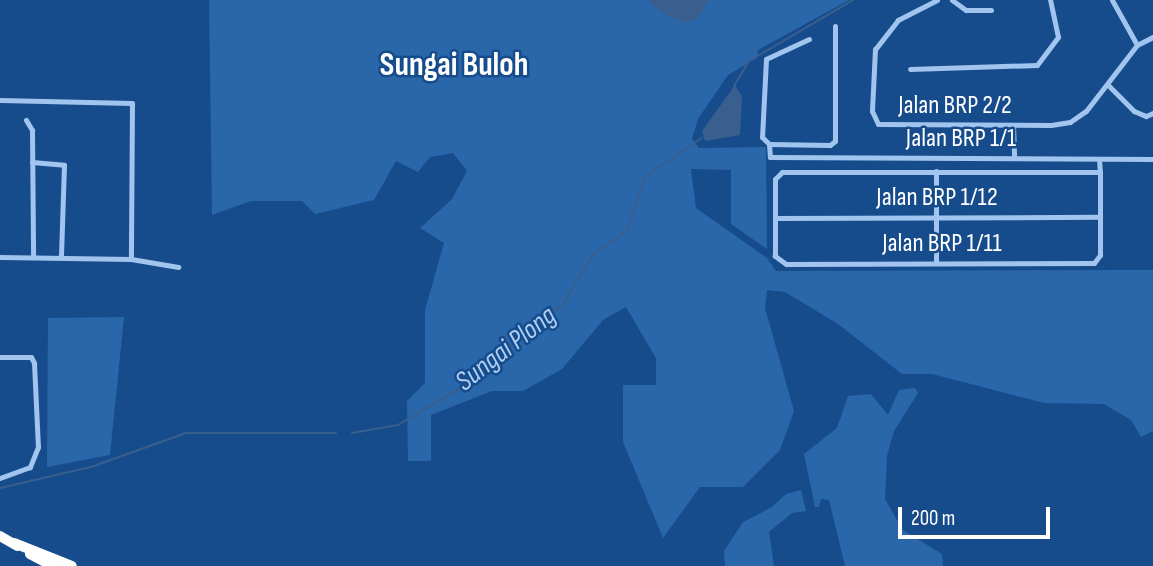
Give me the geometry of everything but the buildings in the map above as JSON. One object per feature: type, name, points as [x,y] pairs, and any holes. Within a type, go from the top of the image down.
[{"type":"highway","points":[[0,536],[53,566]]},
{"type":"highway","points":[[14,543],[36,549],[72,566]]},
{"type":"highway","points":[[36,549],[59,566]]},
{"type":"street","name":"Jalan BRP 2/2","points":[[937,0],[898,20],[875,49],[871,88],[875,121],[884,125],[1051,125],[1077,119],[1108,85],[1137,45],[1153,37]]},
{"type":"street","points":[[952,0],[965,10],[992,10]]},
{"type":"street","points":[[910,69],[1037,65],[1058,37],[1050,0]]},
{"type":"street","points":[[1112,0],[1137,45]]},
{"type":"street","points":[[809,39],[766,59],[762,137],[769,144],[835,141],[835,26]]},
{"type":"street","points":[[1108,85],[1135,111],[1146,116],[1153,113]]},
{"type":"street","points":[[0,100],[132,103],[131,259]]},
{"type":"street","points":[[26,120],[32,130],[33,257]]},
{"type":"street","points":[[1013,125],[1014,158]]},
{"type":"street","name":"Jalan BRP 1/1","points":[[769,144],[770,157],[1153,159]]},
{"type":"street","points":[[779,144],[780,157]]},
{"type":"street","name":"Jalan BRP 1/11","points":[[936,171],[782,172],[775,179],[775,256],[786,264],[1094,263],[1100,256],[1099,159]]},
{"type":"street","points":[[32,162],[64,165],[61,257]]},
{"type":"street","points":[[936,263],[936,171],[1100,172]]},
{"type":"street","name":"Jalan BRP 1/12","points":[[775,218],[1100,217]]},
{"type":"street","points":[[0,257],[131,259],[178,267]]},
{"type":"street","points":[[0,357],[31,357],[34,363],[38,447],[30,467],[0,478]]},
{"type":"shaded area","points":[[209,0],[849,0],[758,50],[757,58],[728,75],[698,119],[692,139],[699,148],[766,147],[767,249],[731,224],[731,170],[691,169],[696,208],[767,258],[776,271],[1153,270],[1153,431],[1141,437],[1131,420],[1104,404],[1044,403],[932,374],[902,374],[838,324],[785,292],[767,290],[765,308],[794,411],[780,450],[743,487],[700,487],[663,538],[623,442],[623,385],[656,385],[656,358],[626,307],[603,320],[562,369],[523,391],[492,391],[431,415],[431,461],[408,461],[407,401],[425,383],[425,310],[444,243],[420,228],[452,199],[467,171],[453,153],[430,157],[418,172],[396,161],[374,200],[315,214],[302,201],[251,201],[212,215]]},
{"type":"shaded area","points":[[647,0],[709,0],[698,19],[685,23],[667,16]]},
{"type":"shaded area","points":[[735,85],[742,96],[740,135],[705,141],[702,131]]},
{"type":"shaded area","points":[[124,317],[110,455],[47,467],[48,318]]},
{"type":"shaded area","points":[[915,388],[918,393],[894,431],[887,456],[885,499],[903,530],[942,554],[943,566],[845,566],[829,500],[821,499],[819,507],[815,507],[804,454],[837,428],[848,396],[871,394],[888,415],[899,390]]},
{"type":"shaded area","points":[[801,490],[806,511],[792,513],[769,532],[774,566],[725,566],[724,551],[743,522],[772,507],[786,494]]},
{"type":"waterway","name":"Sungai Plong","points":[[734,86],[749,61],[853,0]]},
{"type":"waterway","name":"Sungai Plong","points":[[352,433],[398,425],[467,384],[542,318],[562,306],[592,256],[626,231],[646,176],[702,138]]},
{"type":"waterway","name":"Sungai Plong","points":[[0,488],[91,467],[186,433],[336,433]]},
{"type":"district","name":"Sungai Buloh","points":[[454,66]]}]
